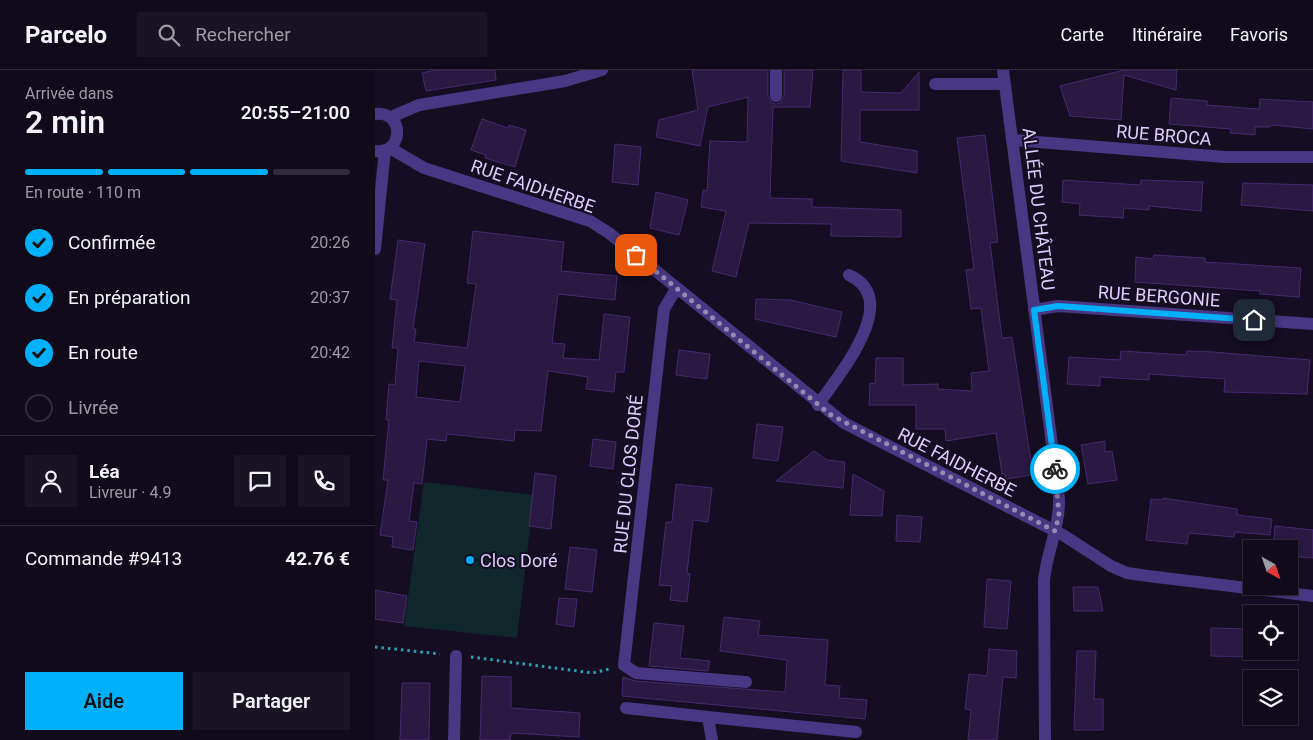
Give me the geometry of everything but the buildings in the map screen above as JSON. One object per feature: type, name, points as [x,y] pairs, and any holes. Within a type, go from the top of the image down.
[{"type":"street","points":[[375,114],[391,117],[419,105],[565,81],[602,70]]},
{"type":"street","points":[[776,70],[777,96]]},
{"type":"street","name":"ALLÉE DU CHÂTEAU","points":[[1003,70],[1059,498],[1059,515],[1046,562],[1044,580],[1045,740]]},
{"type":"street","points":[[935,84],[1005,84]]},
{"type":"street","points":[[375,249],[383,150],[394,144],[398,133],[395,121],[391,117]]},
{"type":"street","name":"RUE BROCA","points":[[1012,140],[1225,157],[1313,157]]},
{"type":"street","name":"RUE FAIDHERBE","points":[[383,150],[424,168],[590,221],[609,233],[831,415],[861,433],[1055,531],[1111,566],[1127,572],[1313,596]]},
{"type":"street","points":[[818,404],[851,356],[867,327],[871,308],[869,291],[860,280],[849,275]]},
{"type":"street","name":"RUE DU CLOS DORÉ","points":[[624,665],[664,309],[676,289]]},
{"type":"street","name":"RUE BERGONIE","points":[[1034,310],[1058,306],[1313,324]]},
{"type":"street","points":[[455,740],[456,656]]},
{"type":"street","points":[[624,665],[636,672],[746,682]]},
{"type":"street","points":[[626,708],[856,732]]},
{"type":"street","points":[[708,717],[713,740]]},
{"type":"path","points":[[375,647],[593,673],[624,665]]},
{"type":"green space","name":"Clos Doré","points":[[424,482],[534,495],[517,638],[404,626]]},
{"type":"way so far","points":[[636,255],[831,415],[861,433],[1055,531],[1059,515],[1055,469]]},
{"type":"place","name":"Clos Doré","points":[[470,560]]},
{"type":"route","points":[[1055,469],[1034,310],[1058,306],[1254,320]]}]
